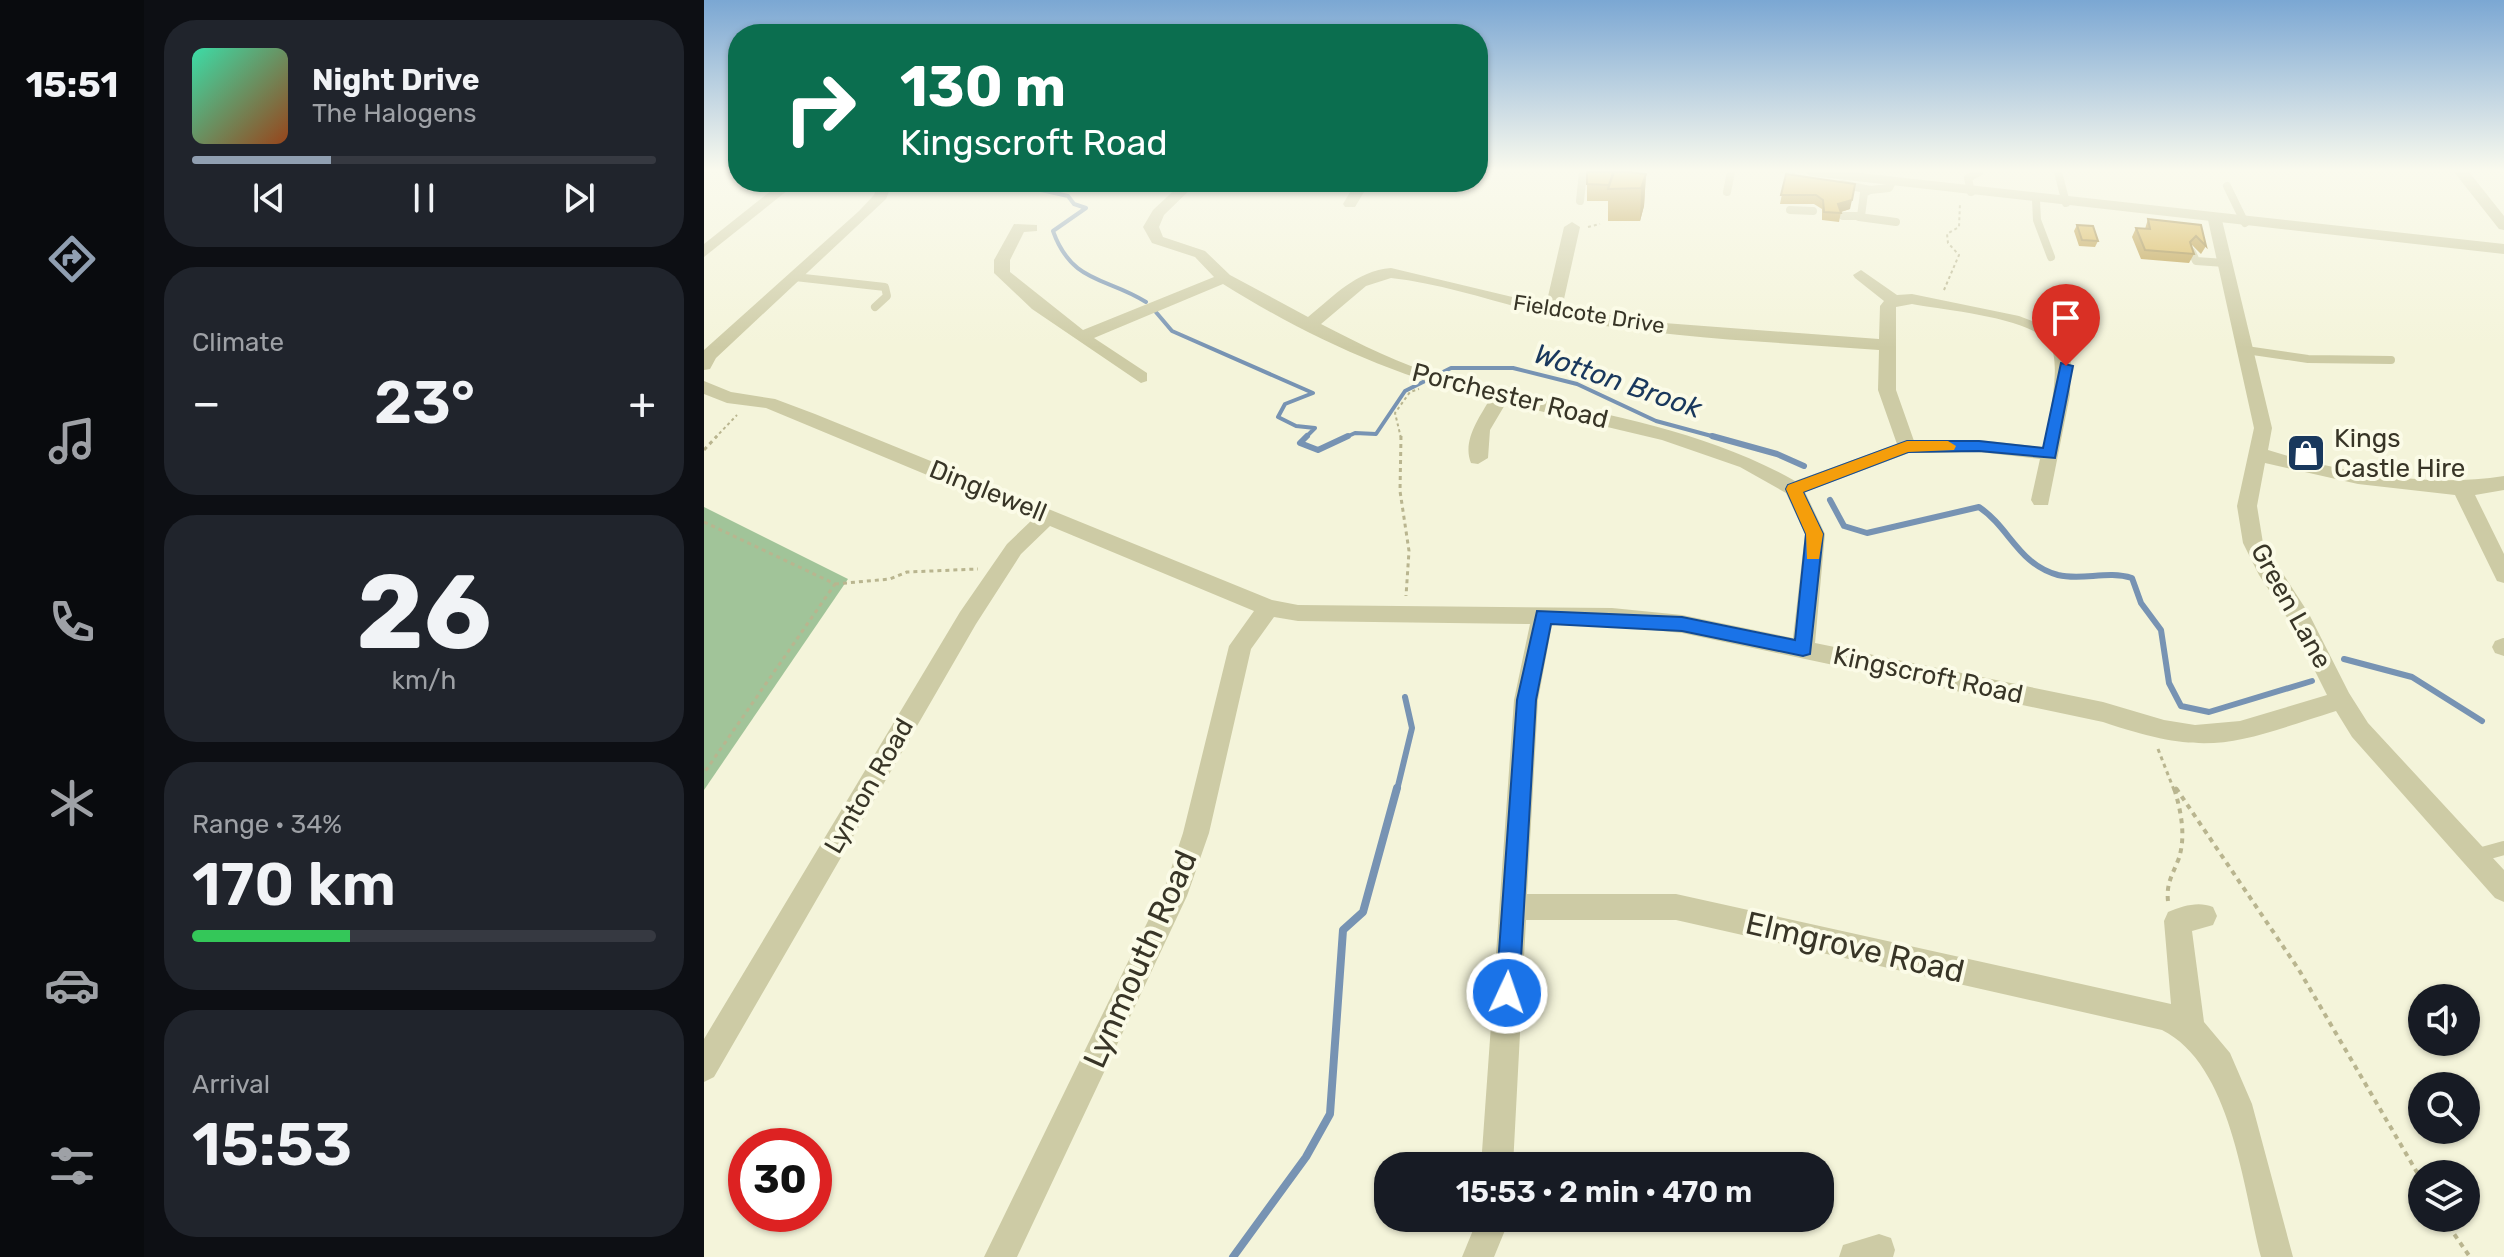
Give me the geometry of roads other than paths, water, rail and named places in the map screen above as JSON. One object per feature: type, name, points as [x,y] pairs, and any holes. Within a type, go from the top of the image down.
[{"type":"street","points":[[704,252],[731,231]]},
{"type":"street","points":[[704,365],[709,355],[845,231]]},
{"type":"street","points":[[1017,231],[1002,260],[1002,273],[1038,306],[1141,377]]},
{"type":"street","name":"Porchester Road","points":[[1153,231],[1157,240],[1200,254],[1224,278],[1371,356],[1432,379],[1666,435],[1747,462],[1794,489]]},
{"type":"street","points":[[1553,311],[1571,231]]},
{"type":"street","name":"Green Lane","points":[[2217,231],[2263,428],[2247,506],[2253,543],[2266,569],[2301,620],[2341,700],[2360,730],[2504,889]]},
{"type":"street","points":[[2321,231],[2504,249]]},
{"type":"street","name":"Fieldcote Drive","points":[[1310,324],[1360,284],[1380,273],[1408,275],[1553,311],[1612,322],[1887,345]]},
{"type":"street","points":[[1861,275],[1893,300],[1938,305],[2035,325],[2057,340],[2066,366],[2041,500]]},
{"type":"street","points":[[1081,337],[1224,278]]},
{"type":"street","points":[[1893,300],[1888,306],[1887,390],[1907,447]]},
{"type":"street","name":"Dinglewell","points":[[704,387],[727,397],[752,399],[809,418],[1269,608]]},
{"type":"street","points":[[1478,458],[1481,430],[1502,395]]},
{"type":"street","points":[[1803,649],[1815,534],[1794,489],[1907,447],[1979,446],[2049,454]]},
{"type":"street","points":[[2259,454],[2293,463],[2462,489],[2504,483]]},
{"type":"street","points":[[2462,489],[2504,575]]},
{"type":"street","name":"Lynton Road","points":[[704,1067],[1000,567],[1048,516]]},
{"type":"street","name":"Kingscroft Road","points":[[1269,608],[1298,613],[1543,616],[1682,624],[2103,712],[2150,727],[2196,736],[2227,734],[2341,700]]},
{"type":"street","name":"Lynmouth Road","points":[[1000,1257],[1178,887],[1196,833],[1240,646],[1269,608]]},
{"type":"street","points":[[1498,1152],[1526,700],[1543,616]]},
{"type":"street","name":"Elmgrove Road","points":[[1513,907],[1676,907],[2165,1016],[2191,1029]]},
{"type":"street","points":[[2181,907],[2184,998],[2191,1029],[2220,1063],[2237,1104],[2277,1257]]},
{"type":"street","points":[[1478,1257],[1488,1232]]},
{"type":"lane","points":[[2041,231],[2051,257]]},
{"type":"lane","points":[[2192,252],[2196,261],[2225,263]]},
{"type":"lane","points":[[795,277],[885,287],[887,296],[875,307]]},
{"type":"lane","points":[[2246,350],[2308,359],[2391,360]]},
{"type":"lane","points":[[2475,856],[2504,848]]},
{"type":"waterway","name":"Wotton Brook","points":[[1053,231],[1061,248],[1080,270],[1146,302]]},
{"type":"waterway","name":"Wotton Brook","points":[[1155,311],[1172,331],[1313,393],[1285,404],[1278,417],[1296,426],[1315,428],[1300,443],[1318,450],[1348,436]]},
{"type":"waterway","name":"Wotton Brook","points":[[1344,438],[1355,433],[1376,434],[1405,391],[1451,368],[1513,368],[1577,384],[1656,421],[1719,438]]},
{"type":"waterway","name":"Wotton Brook","points":[[1712,436],[1777,454],[1804,466]]},
{"type":"waterway","name":"Wotton Brook","points":[[1830,500],[1844,526],[1867,533],[1979,507],[2033,563],[2044,570],[2067,577],[2113,575],[2132,578],[2141,603],[2161,630],[2169,683],[2181,706],[2209,712],[2312,681]]},
{"type":"waterway","name":"Wotton Brook","points":[[2344,659],[2412,677],[2482,721]]},
{"type":"waterway","points":[[1397,790],[1412,728],[1405,697]]},
{"type":"waterway","points":[[1233,1257],[1306,1157],[1330,1114],[1343,930],[1363,912],[1397,788]]},
{"type":"place","name":"Kings Castle Hire","points":[[2306,453]]}]
